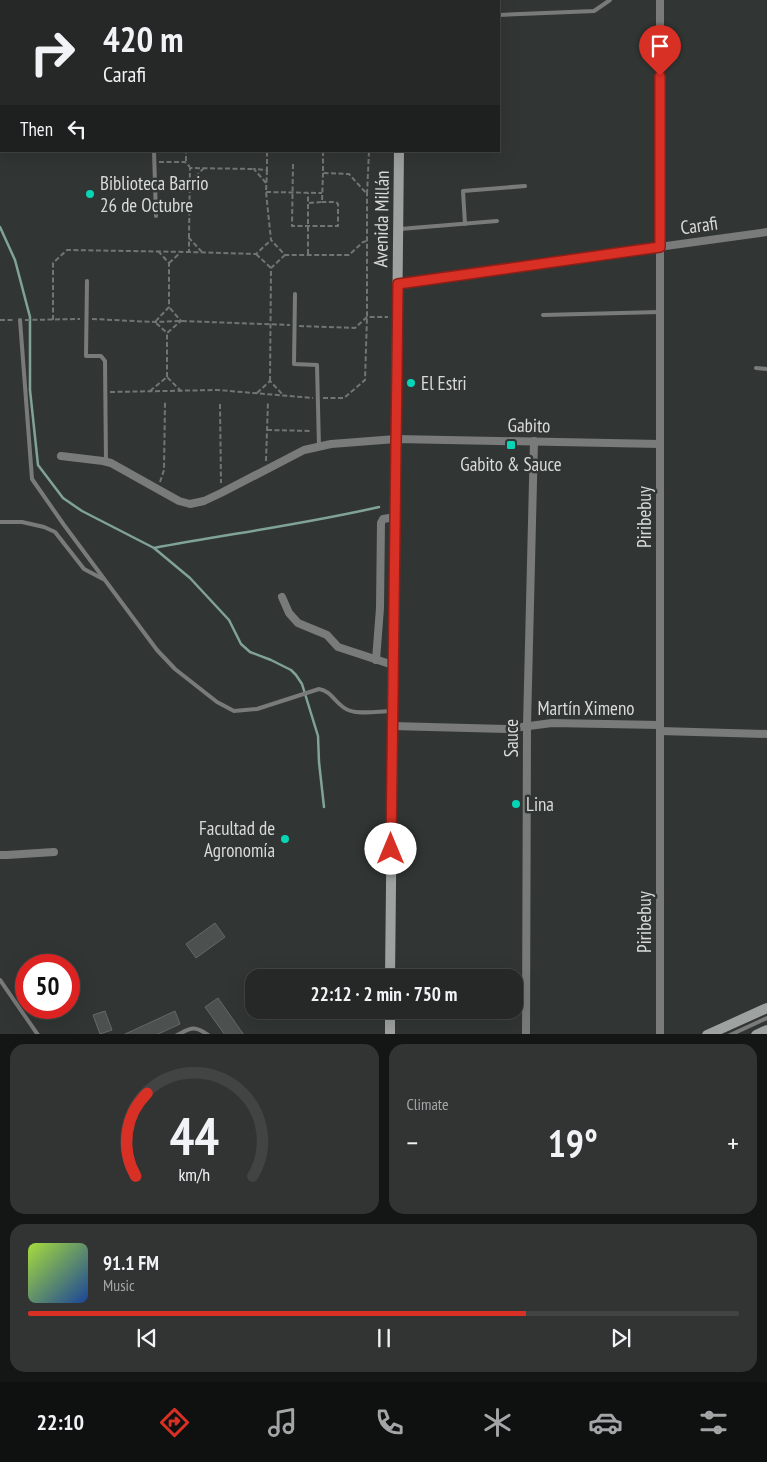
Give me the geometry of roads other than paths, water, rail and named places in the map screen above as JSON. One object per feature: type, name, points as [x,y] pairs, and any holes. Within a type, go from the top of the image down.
[{"type":"main road","name":"Avenida Millán","points":[[390,969],[399,152]]},
{"type":"main road","points":[[707,1034],[767,1008]]},
{"type":"main road","points":[[390,1019],[390,1034]]},
{"type":"main road","points":[[756,1034],[767,1030]]},
{"type":"street","name":"Piribebuy","points":[[660,0],[660,1034]]},
{"type":"street","name":"Carafi","points":[[398,284],[767,232]]},
{"type":"street","name":"Gabito","points":[[61,456],[106,462],[118,466],[158,490],[179,501],[190,504],[221,493],[304,450],[319,447],[396,439],[660,444]]},
{"type":"street","name":"Sauce","points":[[526,1034],[527,725],[534,441]]},
{"type":"street","points":[[376,660],[380,608],[381,523],[383,519],[396,517]]},
{"type":"street","points":[[282,597],[289,613],[298,622],[327,635],[338,647],[393,665]]},
{"type":"street","name":"Martín Ximeno","points":[[392,726],[506,729],[552,722],[767,734]]},
{"type":"street","points":[[0,854],[54,852]]},
{"type":"lane","points":[[500,15],[594,11],[610,0]]},
{"type":"lane","points":[[154,152],[156,216]]},
{"type":"lane","points":[[466,224],[463,191],[525,186]]},
{"type":"lane","points":[[398,229],[498,221]]},
{"type":"lane","points":[[87,281],[88,319],[86,356],[101,356],[105,361],[106,462]]},
{"type":"lane","points":[[295,294],[294,364],[317,364],[319,447]]},
{"type":"lane","points":[[542,315],[660,312]]},
{"type":"lane","points":[[20,320],[32,479],[104,580],[157,650],[175,669],[218,702],[234,711],[257,709],[319,689],[325,690],[339,704],[349,710],[392,711]]},
{"type":"lane","points":[[756,368],[767,369]]},
{"type":"lane","points":[[0,522],[22,522],[44,527],[55,532],[84,569],[104,580]]},
{"type":"lane","points":[[0,980],[38,1034]]},
{"type":"lane","points":[[730,1034],[767,1018]]},
{"type":"lane","points":[[177,1034],[193,1028],[208,1034]]},
{"type":"waterway","points":[[0,227],[15,260],[30,317],[30,390],[38,465],[63,498],[82,511],[154,548],[190,578],[229,620],[241,644],[250,652],[271,660],[291,670],[296,675],[302,684],[318,736],[324,807]]},
{"type":"waterway","points":[[154,548],[295,524],[379,507]]},
{"type":"place","name":"Biblioteca Barrio 26 de Octubre","points":[[90,194]]},
{"type":"place","name":"El Estri","points":[[411,383]]},
{"type":"place","name":"Gabito & Sauce","points":[[511,445]]},
{"type":"place","name":"Lina","points":[[516,804]]},
{"type":"place","name":"Facultad de Agronomía","points":[[285,839]]}]
